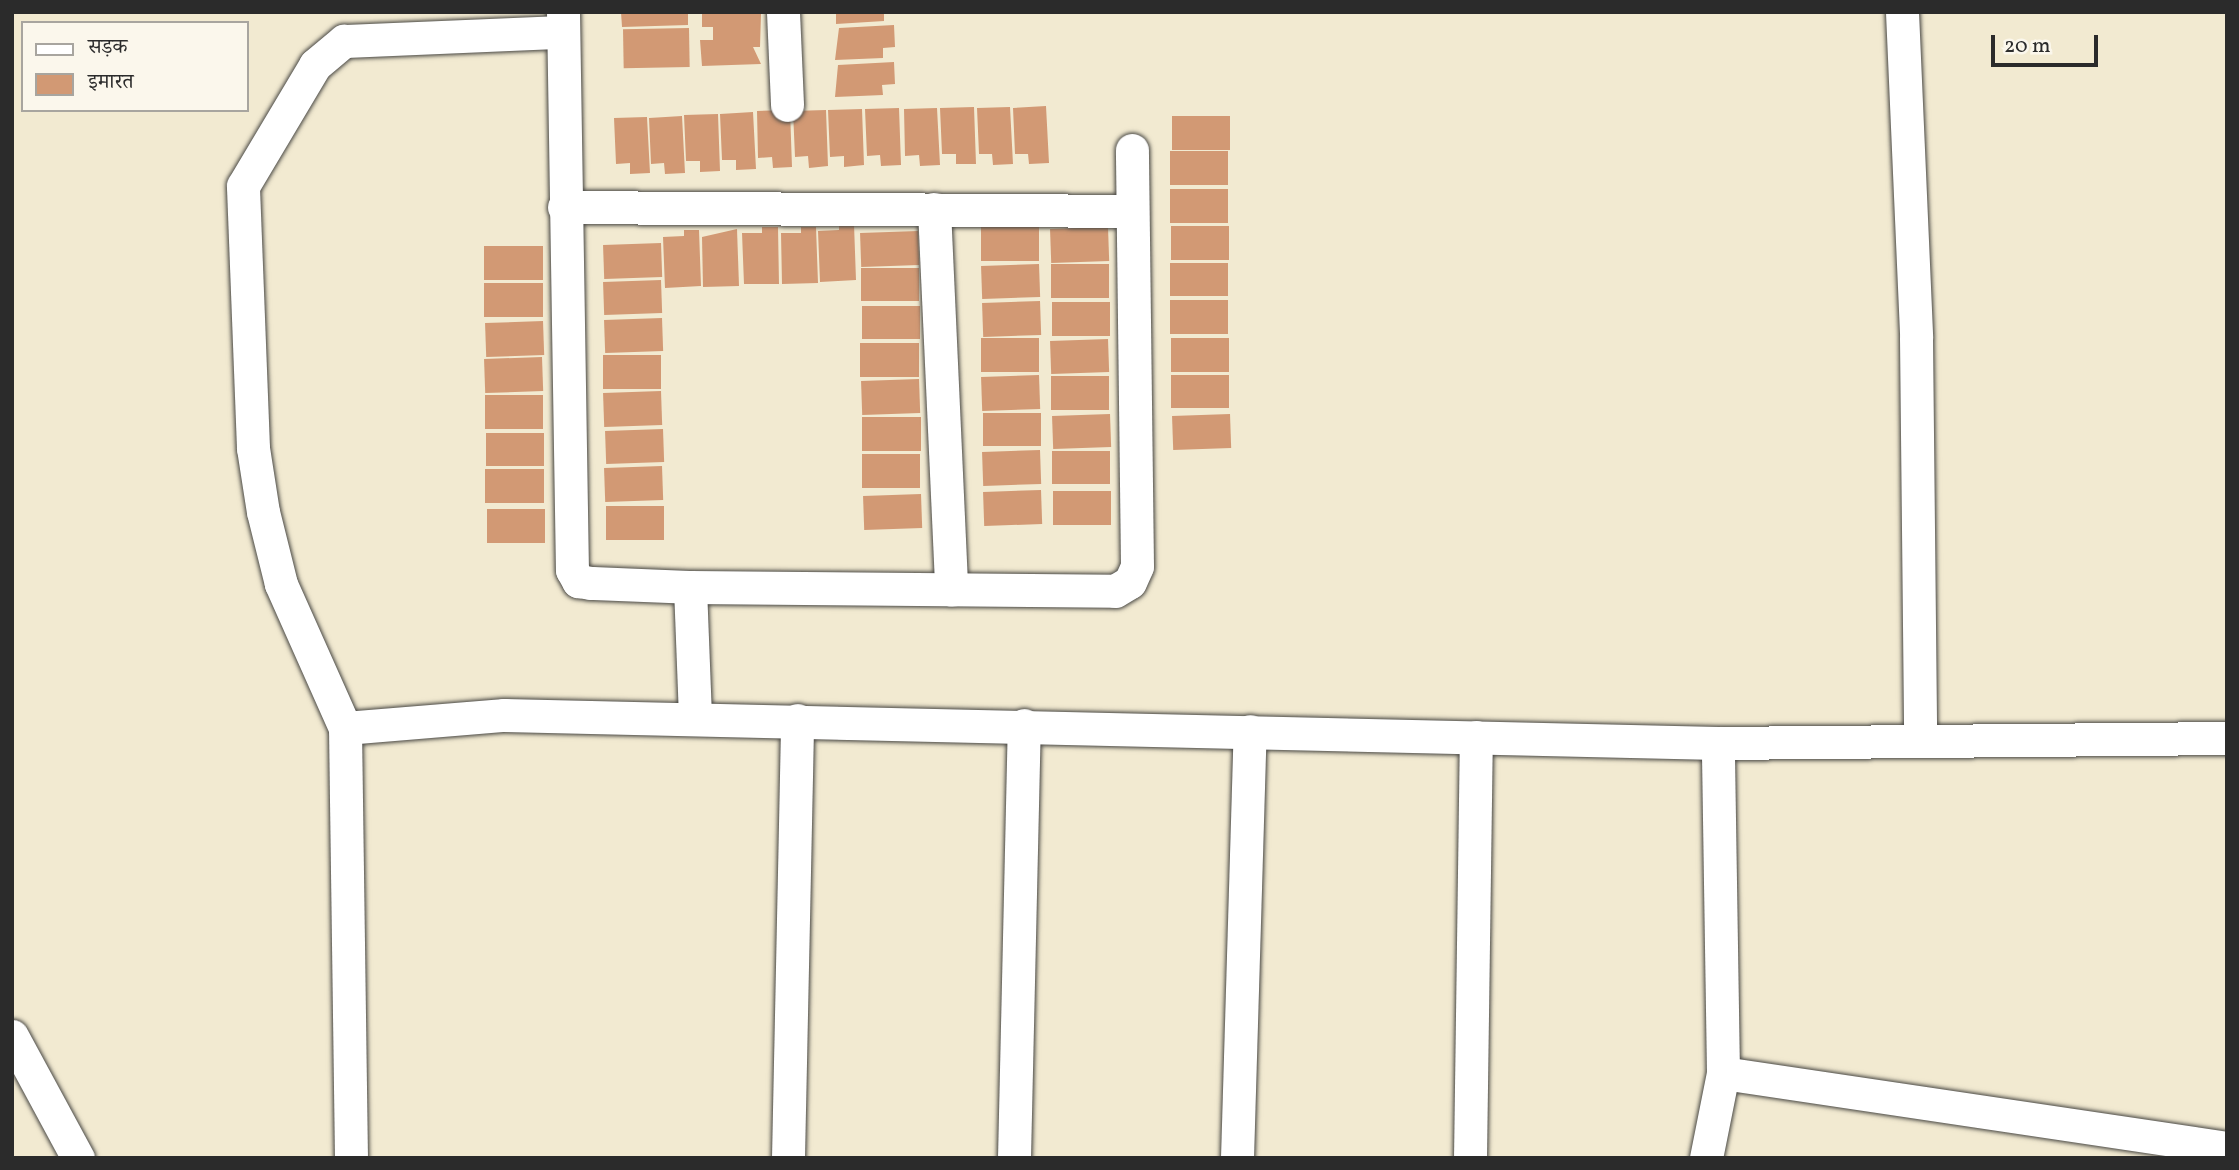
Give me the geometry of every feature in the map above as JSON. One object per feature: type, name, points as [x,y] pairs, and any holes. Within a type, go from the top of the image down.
[{"type":"street","points":[[783,12],[787,105]]},
{"type":"street","points":[[1902,12],[1916,338],[1920,740]]},
{"type":"street","points":[[351,1158],[345,728],[281,584],[263,512],[253,448],[243,186],[315,65],[344,41],[563,22],[572,570],[578,581],[591,583],[690,587],[1115,591],[1130,582],[1137,566],[1132,150]]},
{"type":"street","points":[[564,206],[1132,211]]},
{"type":"street","points":[[934,209],[951,590]]},
{"type":"street","points":[[690,587],[695,718]]},
{"type":"street","points":[[345,728],[504,715],[1718,743],[2227,738]]},
{"type":"street","points":[[788,1158],[797,720]]},
{"type":"street","points":[[1014,1158],[1024,725]]},
{"type":"street","points":[[1237,1158],[1250,731]]},
{"type":"street","points":[[1470,1158],[1476,737]]},
{"type":"street","points":[[1706,1158],[1723,1073],[1718,743]]},
{"type":"street","points":[[12,1037],[78,1158]]},
{"type":"street","points":[[1723,1073],[2226,1149]]},
{"type":"building","points":[[621,12],[688,12],[688,25],[622,27]]},
{"type":"building","points":[[702,12],[761,14],[760,47],[753,47],[761,64],[702,66],[700,40],[713,40],[713,27],[702,27]]},
{"type":"building","points":[[836,12],[884,12],[884,21],[836,24]]},
{"type":"building","points":[[894,25],[895,47],[883,48],[883,58],[835,60],[839,28]]},
{"type":"building","points":[[689,28],[690,67],[624,68],[623,29]]},
{"type":"building","points":[[894,62],[895,84],[882,85],[883,95],[835,97],[838,65]]},
{"type":"building","points":[[1046,106],[1049,163],[1029,164],[1028,154],[1015,154],[1013,108]]},
{"type":"building","points":[[974,107],[976,164],[956,164],[956,154],[942,154],[940,108]]},
{"type":"building","points":[[1010,107],[1013,164],[993,165],[992,154],[979,154],[977,108]]},
{"type":"building","points":[[899,108],[901,165],[881,166],[880,155],[867,156],[865,109]]},
{"type":"building","points":[[937,108],[940,165],[920,166],[919,155],[905,156],[904,109]]},
{"type":"building","points":[[862,109],[864,165],[844,167],[844,156],[830,157],[828,110]]},
{"type":"building","points":[[790,110],[792,167],[773,168],[772,157],[758,158],[757,111]]},
{"type":"building","points":[[826,110],[828,166],[809,168],[808,156],[795,157],[793,111]]},
{"type":"building","points":[[753,112],[756,169],[736,170],[736,160],[722,160],[720,114]]},
{"type":"building","points":[[718,114],[720,171],[700,172],[700,161],[686,161],[684,115]]},
{"type":"building","points":[[682,116],[685,173],[665,174],[664,163],[651,164],[649,118]]},
{"type":"building","points":[[1172,116],[1230,116],[1230,150],[1172,150]]},
{"type":"building","points":[[647,117],[650,173],[630,174],[630,163],[616,164],[614,118]]},
{"type":"building","points":[[1170,151],[1228,151],[1228,185],[1170,185]]},
{"type":"building","points":[[1170,189],[1228,189],[1228,223],[1170,223]]},
{"type":"building","points":[[839,224],[854,224],[856,280],[820,282],[818,231],[839,230]]},
{"type":"building","points":[[1171,226],[1229,226],[1229,260],[1171,260]]},
{"type":"building","points":[[762,227],[778,227],[779,284],[744,284],[742,233],[762,233]]},
{"type":"building","points":[[801,227],[816,227],[818,283],[782,284],[781,233],[801,233]]},
{"type":"building","points":[[981,227],[1039,227],[1039,261],[981,261]]},
{"type":"building","points":[[1108,227],[1109,261],[1051,263],[1050,229]]},
{"type":"building","points":[[737,229],[739,286],[703,287],[702,237]]},
{"type":"building","points":[[684,230],[699,230],[701,286],[665,288],[663,237],[684,236]]},
{"type":"building","points":[[918,231],[919,265],[861,267],[860,233]]},
{"type":"building","points":[[661,243],[662,277],[604,279],[603,245]]},
{"type":"building","points":[[484,246],[543,246],[543,280],[484,280]]},
{"type":"building","points":[[1170,263],[1228,263],[1228,296],[1170,296]]},
{"type":"building","points":[[1039,264],[1040,297],[982,299],[981,266]]},
{"type":"building","points":[[1051,264],[1109,264],[1109,298],[1051,298]]},
{"type":"building","points":[[861,268],[919,268],[919,301],[861,301]]},
{"type":"building","points":[[661,280],[662,313],[604,315],[603,282]]},
{"type":"building","points":[[484,283],[543,283],[543,317],[484,317]]},
{"type":"building","points":[[1170,300],[1228,300],[1228,334],[1170,334]]},
{"type":"building","points":[[1040,301],[1041,335],[983,337],[982,303]]},
{"type":"building","points":[[1052,302],[1110,302],[1110,336],[1052,336]]},
{"type":"building","points":[[862,306],[920,306],[920,339],[862,339]]},
{"type":"building","points":[[662,318],[663,351],[605,353],[604,320]]},
{"type":"building","points":[[543,321],[544,355],[486,357],[485,323]]},
{"type":"building","points":[[981,338],[1039,338],[1039,372],[981,372]]},
{"type":"building","points":[[1171,338],[1229,338],[1229,372],[1171,372]]},
{"type":"building","points":[[1108,339],[1109,372],[1051,374],[1050,341]]},
{"type":"building","points":[[860,343],[919,343],[919,377],[860,377]]},
{"type":"building","points":[[603,355],[661,355],[661,389],[603,389]]},
{"type":"building","points":[[542,357],[543,391],[485,393],[484,359]]},
{"type":"building","points":[[1039,375],[1040,409],[982,411],[981,377]]},
{"type":"building","points":[[1171,375],[1229,375],[1229,408],[1171,408]]},
{"type":"building","points":[[1051,376],[1109,376],[1109,410],[1051,410]]},
{"type":"building","points":[[919,379],[920,413],[862,415],[861,381]]},
{"type":"building","points":[[661,391],[662,425],[604,427],[603,393]]},
{"type":"building","points":[[485,395],[543,395],[543,429],[485,429]]},
{"type":"building","points":[[983,413],[1041,413],[1041,446],[983,446]]},
{"type":"building","points":[[1110,414],[1111,447],[1053,449],[1052,416]]},
{"type":"building","points":[[1230,414],[1231,448],[1173,450],[1172,416]]},
{"type":"building","points":[[862,417],[921,417],[921,451],[862,451]]},
{"type":"building","points":[[663,429],[664,462],[606,464],[605,431]]},
{"type":"building","points":[[486,433],[544,433],[544,466],[486,466]]},
{"type":"building","points":[[1040,450],[1041,484],[983,486],[982,452]]},
{"type":"building","points":[[1052,451],[1110,451],[1110,484],[1052,484]]},
{"type":"building","points":[[862,454],[920,454],[920,488],[862,488]]},
{"type":"building","points":[[662,466],[663,500],[605,502],[604,468]]},
{"type":"building","points":[[485,469],[544,469],[544,503],[485,503]]},
{"type":"building","points":[[1041,490],[1042,524],[984,526],[983,492]]},
{"type":"building","points":[[1053,491],[1111,491],[1111,525],[1053,525]]},
{"type":"building","points":[[921,494],[922,528],[864,530],[863,496]]},
{"type":"building","points":[[606,506],[664,506],[664,540],[606,540]]},
{"type":"building","points":[[487,509],[545,509],[545,543],[487,543]]}]
